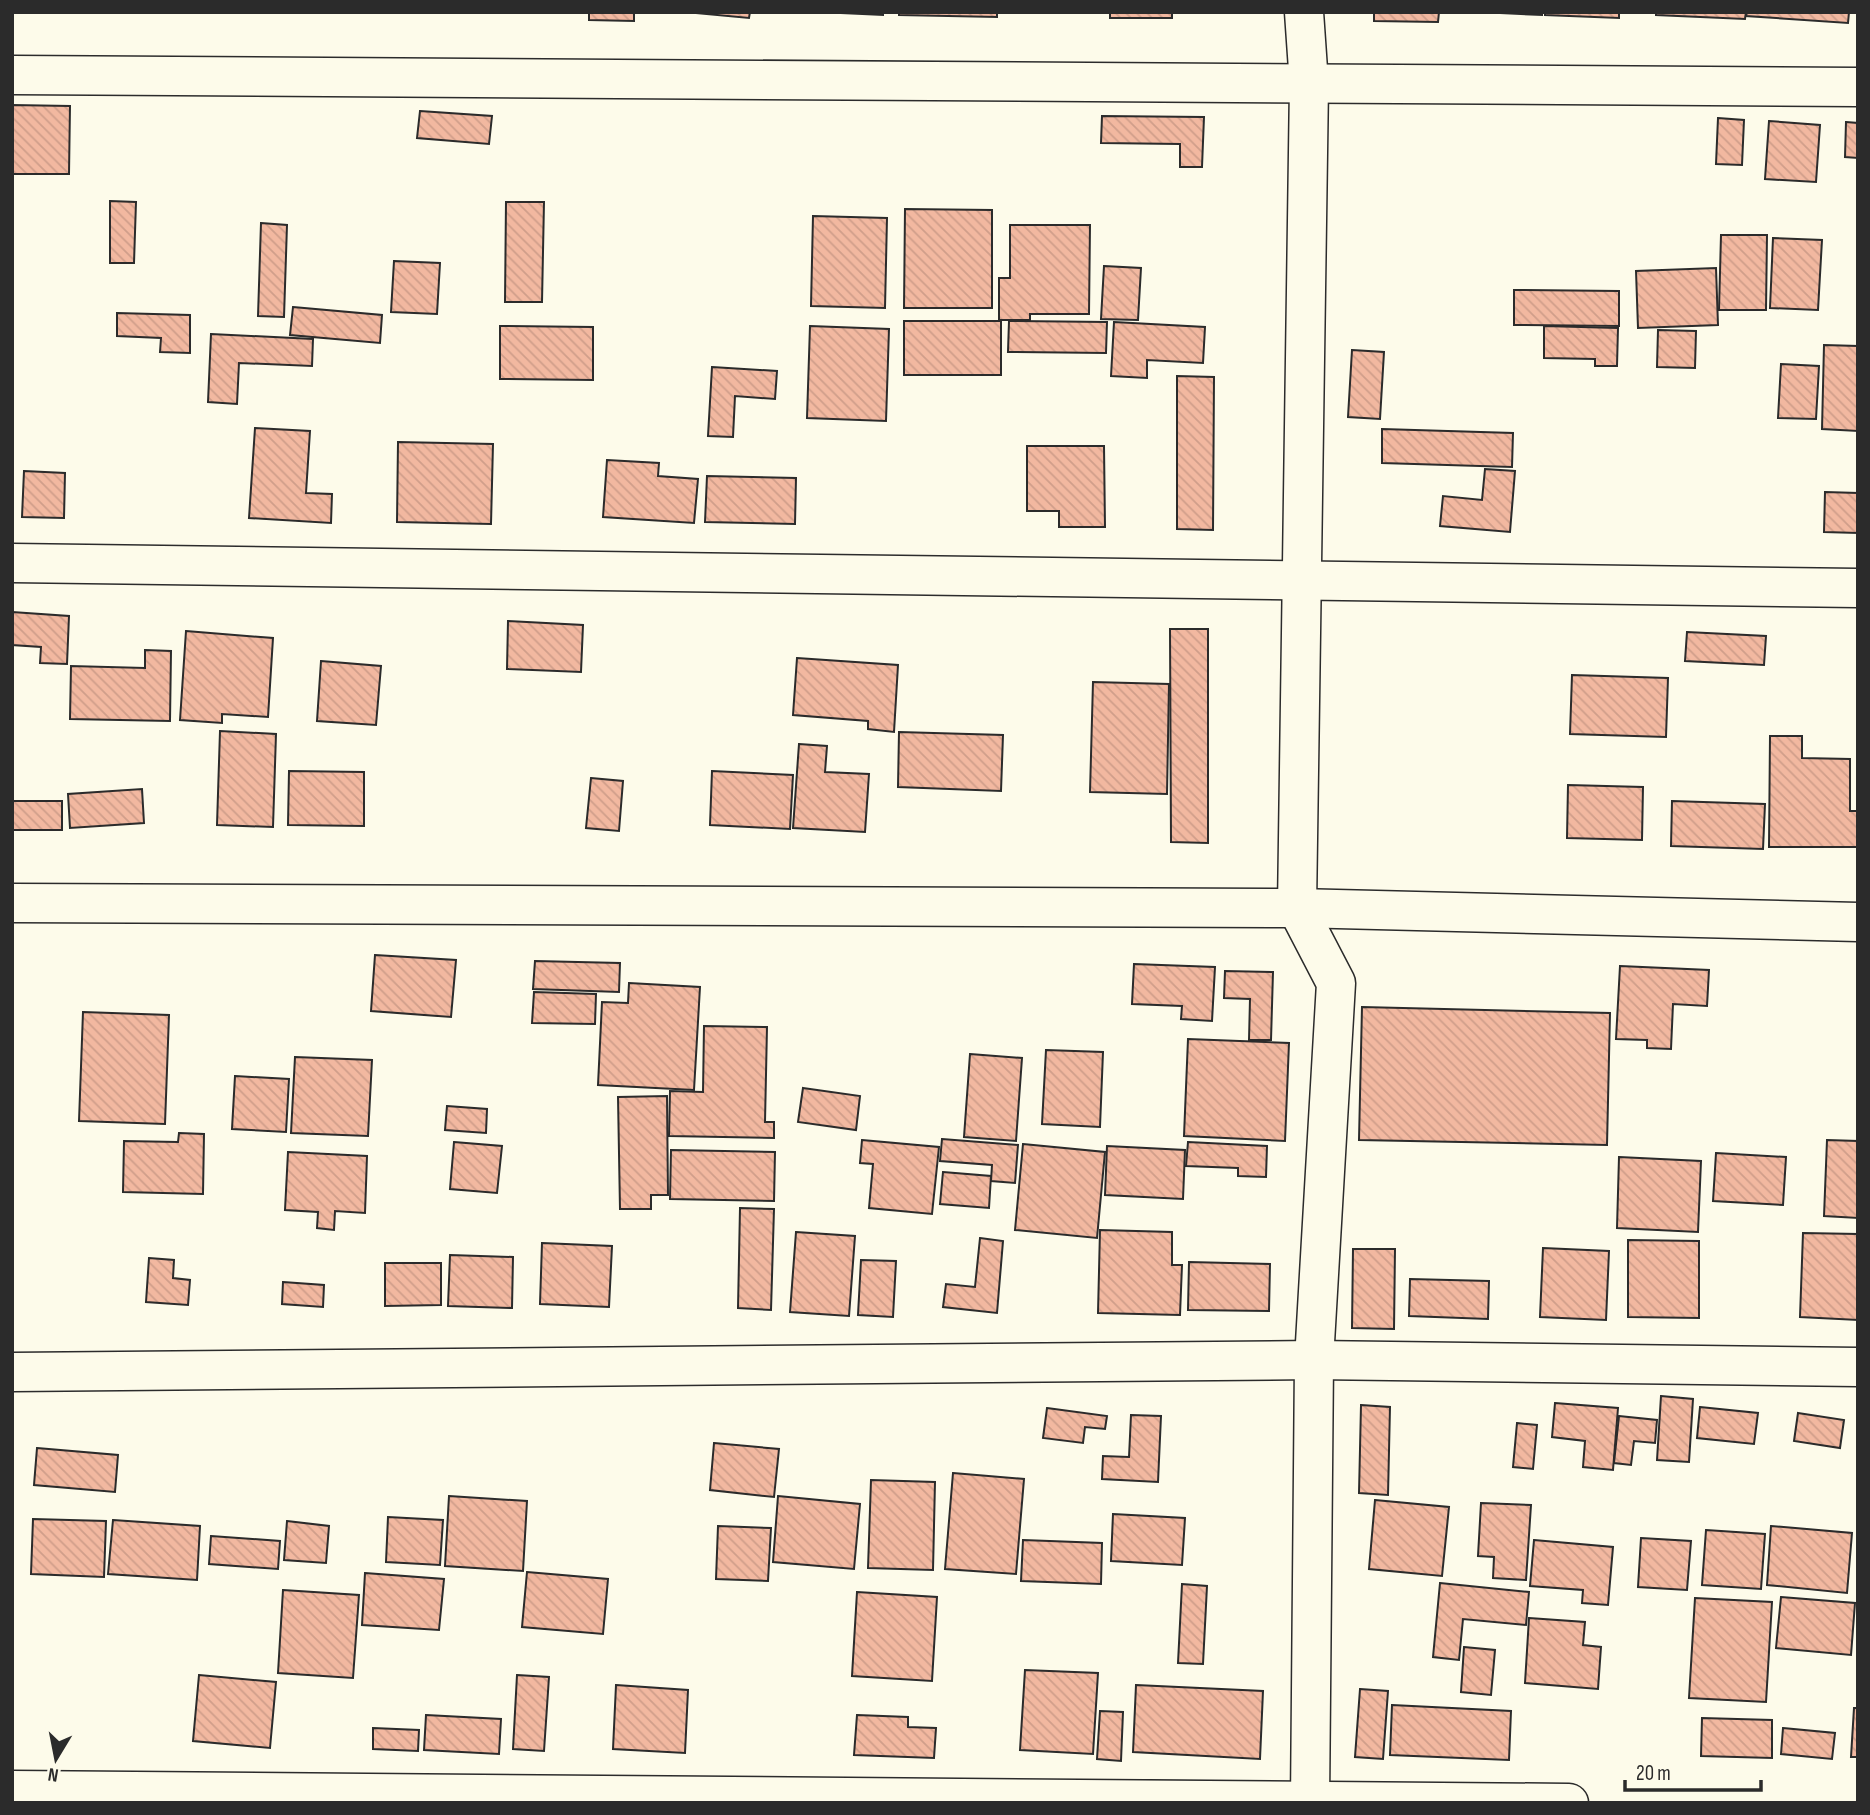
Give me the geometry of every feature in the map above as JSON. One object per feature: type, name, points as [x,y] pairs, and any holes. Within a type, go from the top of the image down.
[{"type":"street","points":[[1304,12],[1309,84],[1297,908],[1336,983],[1314,1360],[1310,1802]]},
{"type":"street","points":[[12,75],[1858,87]]},
{"type":"street","points":[[12,563],[1858,588]]},
{"type":"street","points":[[12,903],[1297,908],[1858,922]]},
{"type":"street","points":[[12,1372],[1314,1360],[1858,1367]]},
{"type":"street","points":[[12,1790],[1569,1803]]},
{"type":"building","points":[[589,12],[634,12],[634,21],[589,20]]},
{"type":"building","points":[[685,12],[750,12],[749,18]]},
{"type":"building","points":[[819,12],[883,12],[883,15]]},
{"type":"building","points":[[899,12],[997,12],[997,17],[899,15]]},
{"type":"building","points":[[1110,12],[1172,12],[1172,18],[1110,18]]},
{"type":"building","points":[[1374,12],[1439,12],[1438,22],[1374,21]]},
{"type":"building","points":[[1479,12],[1542,12],[1542,15]]},
{"type":"building","points":[[1545,12],[1619,12],[1619,18],[1545,15]]},
{"type":"building","points":[[1656,12],[1746,12],[1745,19],[1656,15]]},
{"type":"building","points":[[1747,12],[1849,12],[1848,23],[1746,16]]},
{"type":"building","points":[[12,105],[70,106],[69,174],[12,174]]},
{"type":"building","points":[[420,111],[492,116],[489,144],[417,138]]},
{"type":"building","points":[[1102,116],[1204,117],[1202,167],[1180,167],[1180,144],[1101,143]]},
{"type":"building","points":[[1718,118],[1744,120],[1742,165],[1716,164]]},
{"type":"building","points":[[1769,121],[1820,125],[1816,182],[1765,179]]},
{"type":"building","points":[[1846,122],[1858,123],[1858,158],[1845,157]]},
{"type":"building","points":[[110,201],[136,202],[134,263],[110,263]]},
{"type":"building","points":[[506,202],[544,202],[542,302],[505,302]]},
{"type":"building","points":[[905,209],[992,210],[992,308],[904,308]]},
{"type":"building","points":[[813,216],[887,218],[885,308],[811,306]]},
{"type":"building","points":[[261,223],[287,225],[284,317],[258,316]]},
{"type":"building","points":[[1010,225],[1090,225],[1089,314],[1030,314],[1030,320],[999,320],[999,278],[1010,278]]},
{"type":"building","points":[[1721,235],[1767,235],[1766,310],[1719,310]]},
{"type":"building","points":[[1773,238],[1822,240],[1818,310],[1770,308]]},
{"type":"building","points":[[394,261],[440,263],[437,314],[391,312]]},
{"type":"building","points":[[1104,266],[1141,268],[1138,320],[1101,319]]},
{"type":"building","points":[[1716,268],[1718,325],[1638,328],[1636,271]]},
{"type":"building","points":[[1514,290],[1619,291],[1619,326],[1514,325]]},
{"type":"building","points":[[293,307],[382,315],[380,343],[290,335]]},
{"type":"building","points":[[117,313],[190,315],[190,353],[160,352],[161,338],[117,336]]},
{"type":"building","points":[[904,321],[1001,321],[1001,375],[904,375]]},
{"type":"building","points":[[1009,321],[1107,322],[1106,353],[1008,352]]},
{"type":"building","points":[[1114,322],[1205,327],[1203,363],[1147,360],[1147,378],[1111,376]]},
{"type":"building","points":[[500,326],[593,327],[593,380],[500,379]]},
{"type":"building","points":[[810,326],[889,329],[886,421],[807,418]]},
{"type":"building","points":[[1544,326],[1618,328],[1617,366],[1595,366],[1595,359],[1544,358]]},
{"type":"building","points":[[1658,330],[1696,331],[1695,368],[1657,367]]},
{"type":"building","points":[[211,334],[313,339],[312,366],[239,363],[237,404],[208,402]]},
{"type":"building","points":[[1824,345],[1858,346],[1858,431],[1822,429]]},
{"type":"building","points":[[1352,350],[1384,352],[1380,419],[1348,417]]},
{"type":"building","points":[[1781,364],[1819,366],[1816,419],[1778,418]]},
{"type":"building","points":[[712,367],[777,371],[775,399],[735,396],[733,437],[708,436]]},
{"type":"building","points":[[1177,376],[1214,377],[1213,530],[1177,529]]},
{"type":"building","points":[[255,428],[310,431],[306,493],[332,494],[331,523],[249,518]]},
{"type":"building","points":[[1382,429],[1513,433],[1512,467],[1382,463]]},
{"type":"building","points":[[398,442],[493,444],[491,524],[397,522]]},
{"type":"building","points":[[1027,446],[1104,446],[1105,527],[1059,527],[1059,511],[1027,511]]},
{"type":"building","points":[[607,460],[659,463],[658,476],[698,479],[694,523],[603,517]]},
{"type":"building","points":[[1485,469],[1515,471],[1510,532],[1440,526],[1443,496],[1482,500]]},
{"type":"building","points":[[24,471],[65,473],[64,518],[22,517]]},
{"type":"building","points":[[707,476],[796,478],[795,524],[705,522]]},
{"type":"building","points":[[1825,492],[1858,493],[1858,533],[1824,532]]},
{"type":"building","points":[[12,612],[69,616],[67,664],[40,663],[41,647],[12,645]]},
{"type":"building","points":[[508,621],[583,625],[581,672],[507,669]]},
{"type":"building","points":[[1170,629],[1208,629],[1208,843],[1171,842]]},
{"type":"building","points":[[186,631],[273,638],[268,717],[222,714],[222,723],[180,720]]},
{"type":"building","points":[[1687,632],[1766,636],[1764,665],[1685,661]]},
{"type":"building","points":[[145,650],[171,651],[170,721],[70,719],[71,666],[145,668]]},
{"type":"building","points":[[797,658],[898,665],[894,732],[868,729],[868,721],[793,715]]},
{"type":"building","points":[[321,661],[381,666],[376,725],[317,721]]},
{"type":"building","points":[[1572,675],[1668,678],[1666,737],[1570,734]]},
{"type":"building","points":[[1093,682],[1169,684],[1167,794],[1090,792]]},
{"type":"building","points":[[220,731],[276,734],[273,827],[217,825]]},
{"type":"building","points":[[899,732],[1003,735],[1001,791],[898,787]]},
{"type":"building","points":[[1770,736],[1802,736],[1802,758],[1850,759],[1850,811],[1858,811],[1858,847],[1769,847]]},
{"type":"building","points":[[799,744],[827,746],[825,772],[869,774],[865,832],[793,828]]},
{"type":"building","points":[[289,771],[364,772],[364,826],[288,825]]},
{"type":"building","points":[[712,771],[793,775],[790,829],[710,825]]},
{"type":"building","points":[[591,778],[623,781],[619,831],[586,828]]},
{"type":"building","points":[[1568,785],[1643,787],[1642,840],[1567,838]]},
{"type":"building","points":[[142,789],[144,823],[70,828],[68,794]]},
{"type":"building","points":[[12,801],[62,801],[62,830],[12,830]]},
{"type":"building","points":[[1672,801],[1765,804],[1763,849],[1671,846]]},
{"type":"building","points":[[375,955],[456,960],[451,1017],[371,1011]]},
{"type":"building","points":[[535,961],[620,963],[619,992],[533,989]]},
{"type":"building","points":[[1134,964],[1215,967],[1212,1021],[1181,1019],[1182,1006],[1132,1004]]},
{"type":"building","points":[[1620,966],[1709,970],[1707,1006],[1673,1004],[1671,1049],[1647,1048],[1647,1040],[1616,1039]]},
{"type":"building","points":[[1225,971],[1273,972],[1271,1040],[1249,1040],[1250,999],[1224,998]]},
{"type":"building","points":[[629,983],[700,987],[694,1090],[598,1085],[602,1002],[628,1003]]},
{"type":"building","points":[[534,992],[596,994],[595,1024],[532,1023]]},
{"type":"building","points":[[1362,1007],[1610,1013],[1607,1145],[1359,1140]]},
{"type":"building","points":[[83,1012],[169,1015],[165,1124],[79,1121]]},
{"type":"building","points":[[704,1026],[767,1027],[765,1122],[774,1122],[774,1138],[669,1136],[670,1091],[703,1092]]},
{"type":"building","points":[[1188,1039],[1289,1043],[1285,1141],[1184,1136]]},
{"type":"building","points":[[1046,1050],[1103,1052],[1100,1127],[1042,1124]]},
{"type":"building","points":[[970,1054],[1022,1058],[1016,1141],[964,1137]]},
{"type":"building","points":[[295,1057],[372,1060],[368,1136],[291,1133]]},
{"type":"building","points":[[235,1076],[289,1079],[286,1132],[232,1129]]},
{"type":"building","points":[[803,1088],[860,1096],[856,1130],[798,1122]]},
{"type":"building","points":[[667,1096],[668,1195],[651,1195],[651,1209],[620,1209],[618,1097]]},
{"type":"building","points":[[447,1106],[487,1109],[486,1133],[445,1130]]},
{"type":"building","points":[[179,1133],[204,1134],[203,1194],[123,1192],[124,1141],[178,1142]]},
{"type":"building","points":[[942,1139],[1018,1145],[1015,1183],[991,1181],[992,1165],[940,1161]]},
{"type":"building","points":[[862,1140],[939,1147],[932,1214],[869,1208],[873,1164],[860,1163]]},
{"type":"building","points":[[1827,1140],[1858,1141],[1858,1218],[1824,1216]]},
{"type":"building","points":[[454,1142],[502,1146],[497,1193],[450,1189]]},
{"type":"building","points":[[1188,1142],[1267,1146],[1266,1177],[1238,1176],[1238,1168],[1186,1166]]},
{"type":"building","points":[[1023,1144],[1105,1152],[1097,1238],[1015,1230]]},
{"type":"building","points":[[1107,1146],[1185,1150],[1183,1199],[1105,1195]]},
{"type":"building","points":[[671,1150],[775,1152],[774,1201],[670,1199]]},
{"type":"building","points":[[288,1152],[367,1156],[365,1213],[335,1211],[334,1230],[317,1228],[318,1212],[285,1210]]},
{"type":"building","points":[[1716,1153],[1786,1157],[1783,1205],[1713,1201]]},
{"type":"building","points":[[1619,1157],[1701,1161],[1698,1232],[1617,1228]]},
{"type":"building","points":[[943,1172],[991,1176],[989,1208],[940,1204]]},
{"type":"building","points":[[740,1208],[774,1209],[771,1310],[738,1308]]},
{"type":"building","points":[[1100,1230],[1172,1232],[1172,1265],[1182,1265],[1180,1315],[1098,1313]]},
{"type":"building","points":[[796,1232],[855,1236],[849,1316],[790,1312]]},
{"type":"building","points":[[1803,1233],[1858,1234],[1858,1320],[1800,1317]]},
{"type":"building","points":[[980,1238],[1003,1241],[997,1313],[943,1307],[946,1284],[975,1287]]},
{"type":"building","points":[[1628,1240],[1699,1241],[1699,1318],[1628,1317]]},
{"type":"building","points":[[542,1243],[612,1246],[609,1307],[540,1304]]},
{"type":"building","points":[[1543,1248],[1609,1251],[1606,1320],[1540,1317]]},
{"type":"building","points":[[1353,1249],[1395,1249],[1394,1329],[1352,1328]]},
{"type":"building","points":[[450,1255],[513,1257],[512,1308],[448,1306]]},
{"type":"building","points":[[149,1258],[174,1260],[173,1278],[190,1280],[188,1305],[146,1302]]},
{"type":"building","points":[[861,1260],[896,1261],[893,1317],[858,1315]]},
{"type":"building","points":[[1189,1262],[1270,1264],[1269,1311],[1188,1310]]},
{"type":"building","points":[[385,1263],[441,1263],[441,1305],[385,1306]]},
{"type":"building","points":[[1410,1279],[1489,1281],[1488,1319],[1409,1316]]},
{"type":"building","points":[[283,1282],[324,1285],[323,1307],[282,1304]]},
{"type":"building","points":[[1661,1396],[1693,1399],[1689,1462],[1657,1460]]},
{"type":"building","points":[[1555,1403],[1618,1408],[1613,1470],[1583,1467],[1585,1441],[1552,1437]]},
{"type":"building","points":[[1361,1405],[1390,1407],[1388,1495],[1359,1493]]},
{"type":"building","points":[[1700,1407],[1758,1413],[1754,1444],[1697,1438]]},
{"type":"building","points":[[1047,1408],[1107,1416],[1105,1429],[1085,1427],[1083,1443],[1043,1438]]},
{"type":"building","points":[[1798,1413],[1844,1420],[1840,1448],[1794,1441]]},
{"type":"building","points":[[1131,1415],[1161,1416],[1158,1482],[1102,1479],[1103,1456],[1129,1457]]},
{"type":"building","points":[[1619,1416],[1657,1420],[1655,1443],[1634,1441],[1631,1465],[1614,1463]]},
{"type":"building","points":[[1517,1423],[1537,1425],[1533,1469],[1513,1467]]},
{"type":"building","points":[[714,1443],[779,1449],[774,1497],[710,1490]]},
{"type":"building","points":[[37,1448],[118,1455],[115,1492],[34,1485]]},
{"type":"building","points":[[953,1473],[1024,1479],[1016,1574],[945,1569]]},
{"type":"building","points":[[871,1480],[935,1482],[933,1570],[868,1568]]},
{"type":"building","points":[[449,1496],[527,1501],[523,1571],[445,1566]]},
{"type":"building","points":[[778,1496],[860,1504],[854,1569],[773,1562]]},
{"type":"building","points":[[1375,1500],[1449,1507],[1442,1576],[1369,1569]]},
{"type":"building","points":[[1481,1503],[1531,1505],[1526,1580],[1493,1578],[1494,1557],[1478,1556]]},
{"type":"building","points":[[1113,1514],[1185,1518],[1182,1565],[1111,1561]]},
{"type":"building","points":[[388,1517],[443,1520],[440,1565],[386,1562]]},
{"type":"building","points":[[33,1519],[106,1521],[104,1577],[31,1574]]},
{"type":"building","points":[[113,1520],[200,1526],[197,1580],[108,1574]]},
{"type":"building","points":[[287,1521],[329,1526],[326,1563],[284,1560]]},
{"type":"building","points":[[718,1526],[771,1528],[768,1581],[716,1579]]},
{"type":"building","points":[[1771,1526],[1852,1533],[1847,1593],[1767,1585]]},
{"type":"building","points":[[1706,1530],[1765,1534],[1761,1589],[1702,1585]]},
{"type":"building","points":[[211,1536],[280,1541],[278,1569],[209,1564]]},
{"type":"building","points":[[1641,1538],[1691,1541],[1687,1590],[1638,1587]]},
{"type":"building","points":[[1023,1540],[1102,1543],[1101,1584],[1021,1581]]},
{"type":"building","points":[[1534,1540],[1613,1547],[1608,1605],[1582,1603],[1583,1590],[1530,1586]]},
{"type":"building","points":[[527,1572],[608,1579],[603,1634],[522,1627]]},
{"type":"building","points":[[365,1573],[444,1579],[439,1630],[362,1625]]},
{"type":"building","points":[[1440,1583],[1529,1592],[1526,1625],[1463,1619],[1459,1660],[1433,1657]]},
{"type":"building","points":[[1182,1584],[1207,1586],[1203,1664],[1178,1663]]},
{"type":"building","points":[[283,1590],[359,1595],[353,1678],[278,1673]]},
{"type":"building","points":[[857,1592],[937,1597],[932,1681],[852,1676]]},
{"type":"building","points":[[1781,1597],[1855,1603],[1851,1655],[1776,1648]]},
{"type":"building","points":[[1695,1598],[1772,1602],[1766,1702],[1689,1698]]},
{"type":"building","points":[[1529,1618],[1585,1622],[1583,1645],[1601,1647],[1598,1689],[1525,1683]]},
{"type":"building","points":[[1464,1647],[1495,1650],[1491,1695],[1461,1692]]},
{"type":"building","points":[[1025,1670],[1098,1673],[1093,1754],[1020,1750]]},
{"type":"building","points":[[199,1675],[276,1682],[270,1748],[193,1741]]},
{"type":"building","points":[[517,1675],[549,1677],[544,1751],[513,1749]]},
{"type":"building","points":[[616,1685],[688,1690],[685,1753],[613,1749]]},
{"type":"building","points":[[1136,1685],[1263,1691],[1260,1759],[1133,1752]]},
{"type":"building","points":[[1360,1689],[1388,1691],[1383,1759],[1355,1757]]},
{"type":"building","points":[[1392,1705],[1511,1711],[1509,1760],[1390,1755]]},
{"type":"building","points":[[1854,1708],[1858,1708],[1858,1757],[1851,1757]]},
{"type":"building","points":[[1100,1711],[1123,1712],[1121,1761],[1097,1759]]},
{"type":"building","points":[[426,1715],[501,1719],[499,1754],[424,1750]]},
{"type":"building","points":[[857,1715],[908,1717],[908,1727],[936,1728],[934,1758],[854,1755]]},
{"type":"building","points":[[1702,1718],[1772,1720],[1772,1758],[1701,1756]]},
{"type":"building","points":[[373,1728],[419,1730],[418,1751],[373,1749]]},
{"type":"building","points":[[1783,1728],[1835,1733],[1832,1759],[1781,1754]]}]
